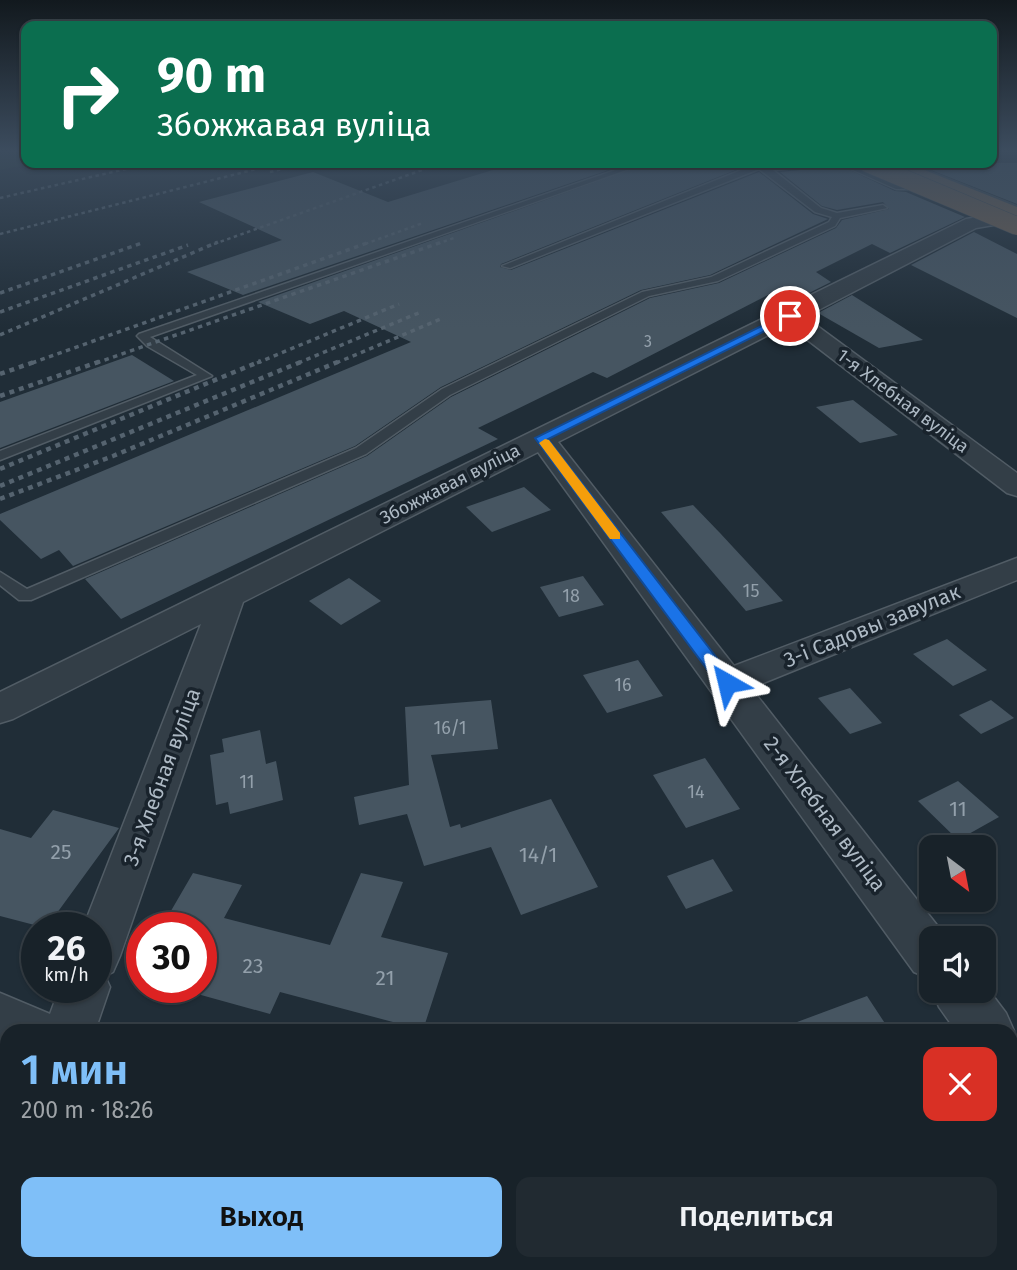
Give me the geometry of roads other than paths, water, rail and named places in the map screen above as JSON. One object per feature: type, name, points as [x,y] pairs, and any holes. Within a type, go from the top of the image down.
[{"type":"highway","points":[[977,209],[1017,226]]},
{"type":"street","points":[[956,209],[1017,237]]},
{"type":"street","name":"Збожжавая вуліца","points":[[0,709],[790,316],[889,263],[981,220],[1017,215]]},
{"type":"street","name":"1-я Хлебная вуліца","points":[[790,316],[1017,486]]},
{"type":"street","name":"2-я Хлебная вуліца","points":[[541,438],[919,940]]},
{"type":"street","name":"3-і Садовы завулак","points":[[727,683],[1017,568]]},
{"type":"street","name":"3-я Хлебная вуліца","points":[[112,912],[228,597]]},
{"type":"street","points":[[72,1024],[79,1003]]},
{"type":"street","points":[[967,1003],[983,1024]]},
{"type":"lane","points":[[0,456],[206,376],[151,344],[144,336],[509,209]]},
{"type":"lane","points":[[506,266],[656,209]]},
{"type":"lane","points":[[817,209],[837,216],[876,209]]},
{"type":"lane","points":[[0,578],[25,596],[360,451],[446,392],[646,294],[715,279],[831,224],[837,216]]},
{"type":"railway","points":[[0,234],[98,209]]},
{"type":"railway","points":[[214,244],[312,209]]},
{"type":"railway","points":[[365,244],[423,223]]},
{"type":"railway","points":[[437,244],[454,238]]},
{"type":"railway","points":[[0,335],[218,242]]},
{"type":"railway","points":[[32,363],[370,242]]},
{"type":"railway","points":[[96,363],[442,242]]},
{"type":"railway","points":[[0,293],[142,243]]},
{"type":"railway","points":[[0,312],[188,245]]},
{"type":"railway","points":[[257,363],[399,304]]},
{"type":"railway","points":[[298,363],[421,312]]},
{"type":"railway","points":[[336,363],[443,318]]},
{"type":"railway","points":[[0,374],[37,361]]},
{"type":"railway","points":[[0,396],[101,361]]},
{"type":"railway","points":[[0,469],[261,361]]},
{"type":"railway","points":[[0,486],[303,361]]},
{"type":"railway","points":[[0,499],[113,456],[340,361]]}]
